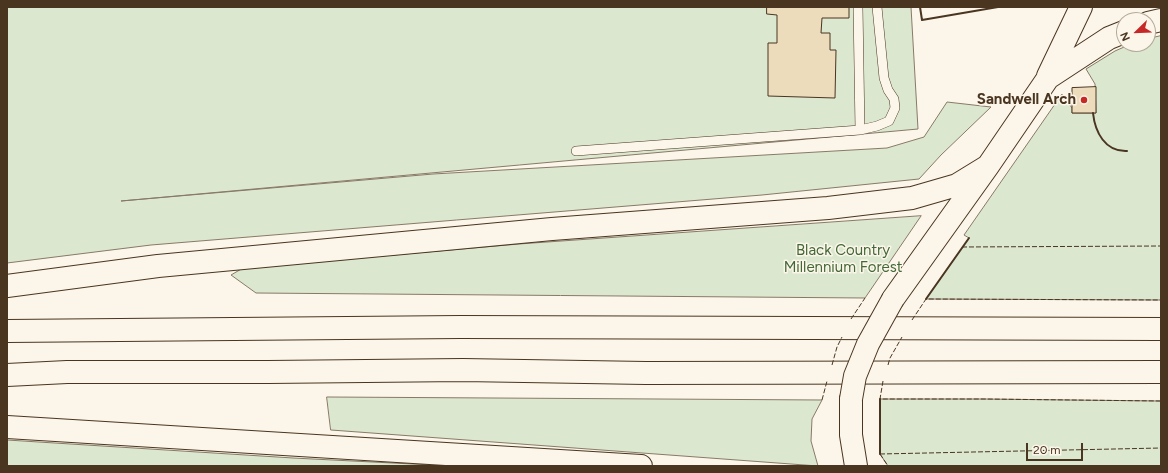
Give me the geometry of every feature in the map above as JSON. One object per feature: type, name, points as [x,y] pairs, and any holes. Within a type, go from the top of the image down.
[{"type":"highway","points":[[856,466],[851,435],[852,399],[856,376],[868,344],[893,299],[988,166],[1048,78],[1082,7]]},
{"type":"highway","points":[[1048,78],[1109,38],[1116,35]]},
{"type":"highway","points":[[7,286],[158,266],[552,230],[836,207],[912,198],[957,184],[988,166]]},
{"type":"highway","points":[[7,331],[460,326],[1161,329]]},
{"type":"highway","points":[[7,374],[67,372],[463,370],[646,373],[1161,372]]},
{"type":"highway","points":[[7,427],[641,466]]},
{"type":"lane","points":[[858,7],[860,130]]},
{"type":"lane","points":[[576,151],[860,130],[877,126],[889,121],[895,108],[894,99],[888,90],[884,78],[877,7]]},
{"type":"green space","points":[[7,7],[911,7],[918,129],[121,201],[433,174],[887,148],[924,137],[947,102],[991,107],[941,155],[919,179],[762,195],[151,245],[7,263]]},
{"type":"green space","name":"Black Country Millennium Forest","points":[[1161,36],[1161,300],[926,299],[969,238],[964,235],[1062,94],[1072,108],[1072,113],[1096,113],[1095,84],[1086,69],[1116,51],[1116,52],[1156,52],[1156,37]]},
{"type":"green space","name":"Black Country Millennium Forest","points":[[921,216],[865,298],[256,293],[231,275],[243,268],[519,244]]},
{"type":"green space","points":[[327,397],[822,400],[812,419],[811,441],[818,466],[331,430]]},
{"type":"green space","points":[[880,399],[1161,401],[1161,466],[888,466],[880,454]]},
{"type":"green space","points":[[7,440],[293,458],[452,466],[7,466]]},
{"type":"building","points":[[767,7],[849,7],[849,18],[822,18],[821,33],[830,33],[830,50],[836,50],[835,98],[768,96],[768,43],[777,43],[777,15],[767,14]]},
{"type":"building","name":"Sandwell Arch","points":[[1096,87],[1096,113],[1072,113],[1072,88]]},
{"type":"fence","points":[[962,247],[1161,246]]},
{"type":"fence","points":[[851,319],[865,298]]},
{"type":"fence","points":[[912,320],[926,299],[1161,300]]},
{"type":"fence","points":[[832,365],[837,347],[842,337]]},
{"type":"fence","points":[[888,365],[890,358],[902,337]]},
{"type":"fence","points":[[822,400],[827,381]]},
{"type":"fence","points":[[883,381],[880,399],[1161,401]]},
{"type":"fence","points":[[880,454],[1161,448]]},
{"type":"fence","points":[[880,454],[888,466]]},
{"type":"wall","points":[[920,7],[922,20],[998,7]]},
{"type":"wall","points":[[1093,113],[1096,127],[1102,140],[1113,148],[1127,151]]},
{"type":"wall","points":[[926,299],[969,238]]},
{"type":"wall","points":[[880,399],[880,454]]},
{"type":"place","name":"Sandwell Arch","points":[[1084,100]]}]
